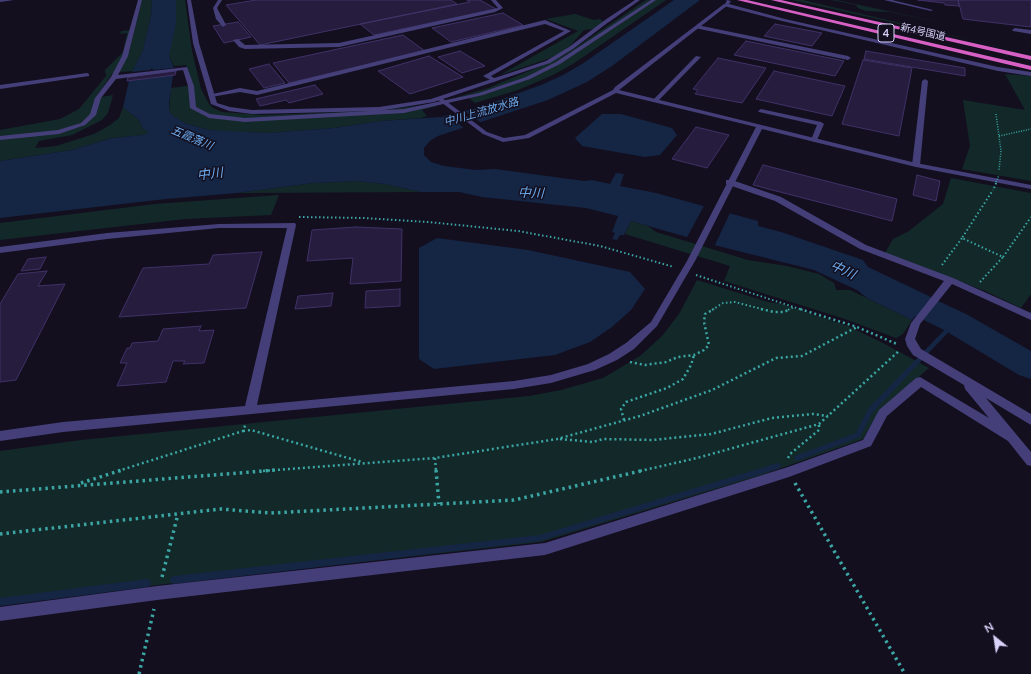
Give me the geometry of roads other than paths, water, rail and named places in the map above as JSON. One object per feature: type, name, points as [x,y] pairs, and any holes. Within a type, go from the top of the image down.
[{"type":"highway","name":"新4号国道","points":[[740,0],[1031,68]]},
{"type":"highway","name":"新4号国道","points":[[774,0],[1031,58]]},
{"type":"street","points":[[0,2],[12,0]]},
{"type":"street","points":[[0,138],[59,132],[83,124],[93,115],[98,98],[114,77],[125,56],[140,0]]},
{"type":"street","points":[[189,0],[196,43],[214,104],[220,107],[252,112],[379,109],[443,101],[494,80],[548,62],[564,53],[638,0]]},
{"type":"street","points":[[223,25],[215,8],[220,1],[226,0]]},
{"type":"street","points":[[236,40],[241,46],[245,47],[339,45],[495,11],[501,8],[493,0]]},
{"type":"street","points":[[114,77],[185,68],[191,86],[193,108],[209,116],[228,119],[385,113],[417,109],[443,101],[501,88],[541,72],[582,48],[653,0]]},
{"type":"street","points":[[886,0],[931,10]]},
{"type":"street","points":[[443,101],[485,133],[504,140],[527,137],[616,91],[728,3],[976,64],[1031,74]]},
{"type":"street","points":[[211,95],[240,90],[257,93],[545,22],[568,31],[486,76],[494,80]]},
{"type":"street","points":[[697,27],[848,58]]},
{"type":"street","points":[[1015,30],[1031,32]]},
{"type":"street","points":[[656,100],[698,57]]},
{"type":"street","points":[[0,87],[87,76]]},
{"type":"street","points":[[916,165],[925,81]]},
{"type":"street","points":[[616,91],[916,165],[1031,187]]},
{"type":"street","points":[[761,111],[821,124],[814,140]]},
{"type":"street","points":[[0,436],[63,427],[248,415],[514,385],[576,372],[613,357],[640,337],[654,324],[688,266],[760,126]]},
{"type":"street","points":[[730,182],[778,198],[863,247],[950,280],[1031,317]]},
{"type":"street","points":[[0,250],[107,236],[219,226],[292,224],[248,415]]},
{"type":"street","points":[[950,280],[916,322],[910,339],[912,346],[917,352],[1031,420]]},
{"type":"street","points":[[964,380],[1031,461]]},
{"type":"street","points":[[0,614],[158,593],[545,549],[789,472],[867,443],[883,413],[920,381],[1010,437]]},
{"type":"water","points":[[152,0],[176,0],[176,23],[169,56],[174,68],[153,70],[152,68],[150,70],[132,72],[143,50],[151,16]]},
{"type":"water","points":[[674,0],[700,0],[612,66],[587,82],[548,100],[438,136],[430,141],[424,148],[424,155],[431,162],[444,166],[476,170],[495,169],[584,181],[592,180],[610,184],[616,173],[624,174],[620,186],[656,193],[758,221],[758,226],[781,232],[863,260],[868,267],[931,297],[912,320],[867,298],[857,290],[814,270],[718,246],[631,221],[624,235],[620,235],[617,240],[612,239],[615,233],[612,232],[618,216],[586,208],[482,197],[459,192],[421,192],[385,184],[356,181],[313,183],[237,193],[166,199],[0,218],[0,161],[72,150],[112,138],[143,135],[149,132],[143,129],[139,120],[123,107],[129,81],[173,75],[169,103],[169,110],[172,115],[185,123],[209,130],[267,133],[334,128],[381,121],[441,117],[477,108],[541,85],[563,75],[582,64]]},
{"type":"water","points":[[602,114],[621,114],[672,128],[677,135],[660,155],[645,157],[582,146],[575,138]]},
{"type":"water","points":[[437,238],[528,250],[630,272],[645,289],[631,310],[612,327],[590,342],[555,355],[434,369],[419,359],[419,248]]},
{"type":"waterway","name":"中川","points":[[891,291],[955,322],[1031,366]]},
{"type":"waterway","points":[[797,458],[858,435],[870,411],[955,322]]},
{"type":"waterway","points":[[174,580],[540,538],[778,466]]},
{"type":"waterway","points":[[0,602],[147,583]]},
{"type":"water label","name":"中川上流放水路","points":[[481,112]]},
{"type":"water label","name":"五霞落川","points":[[192,138]]}]
